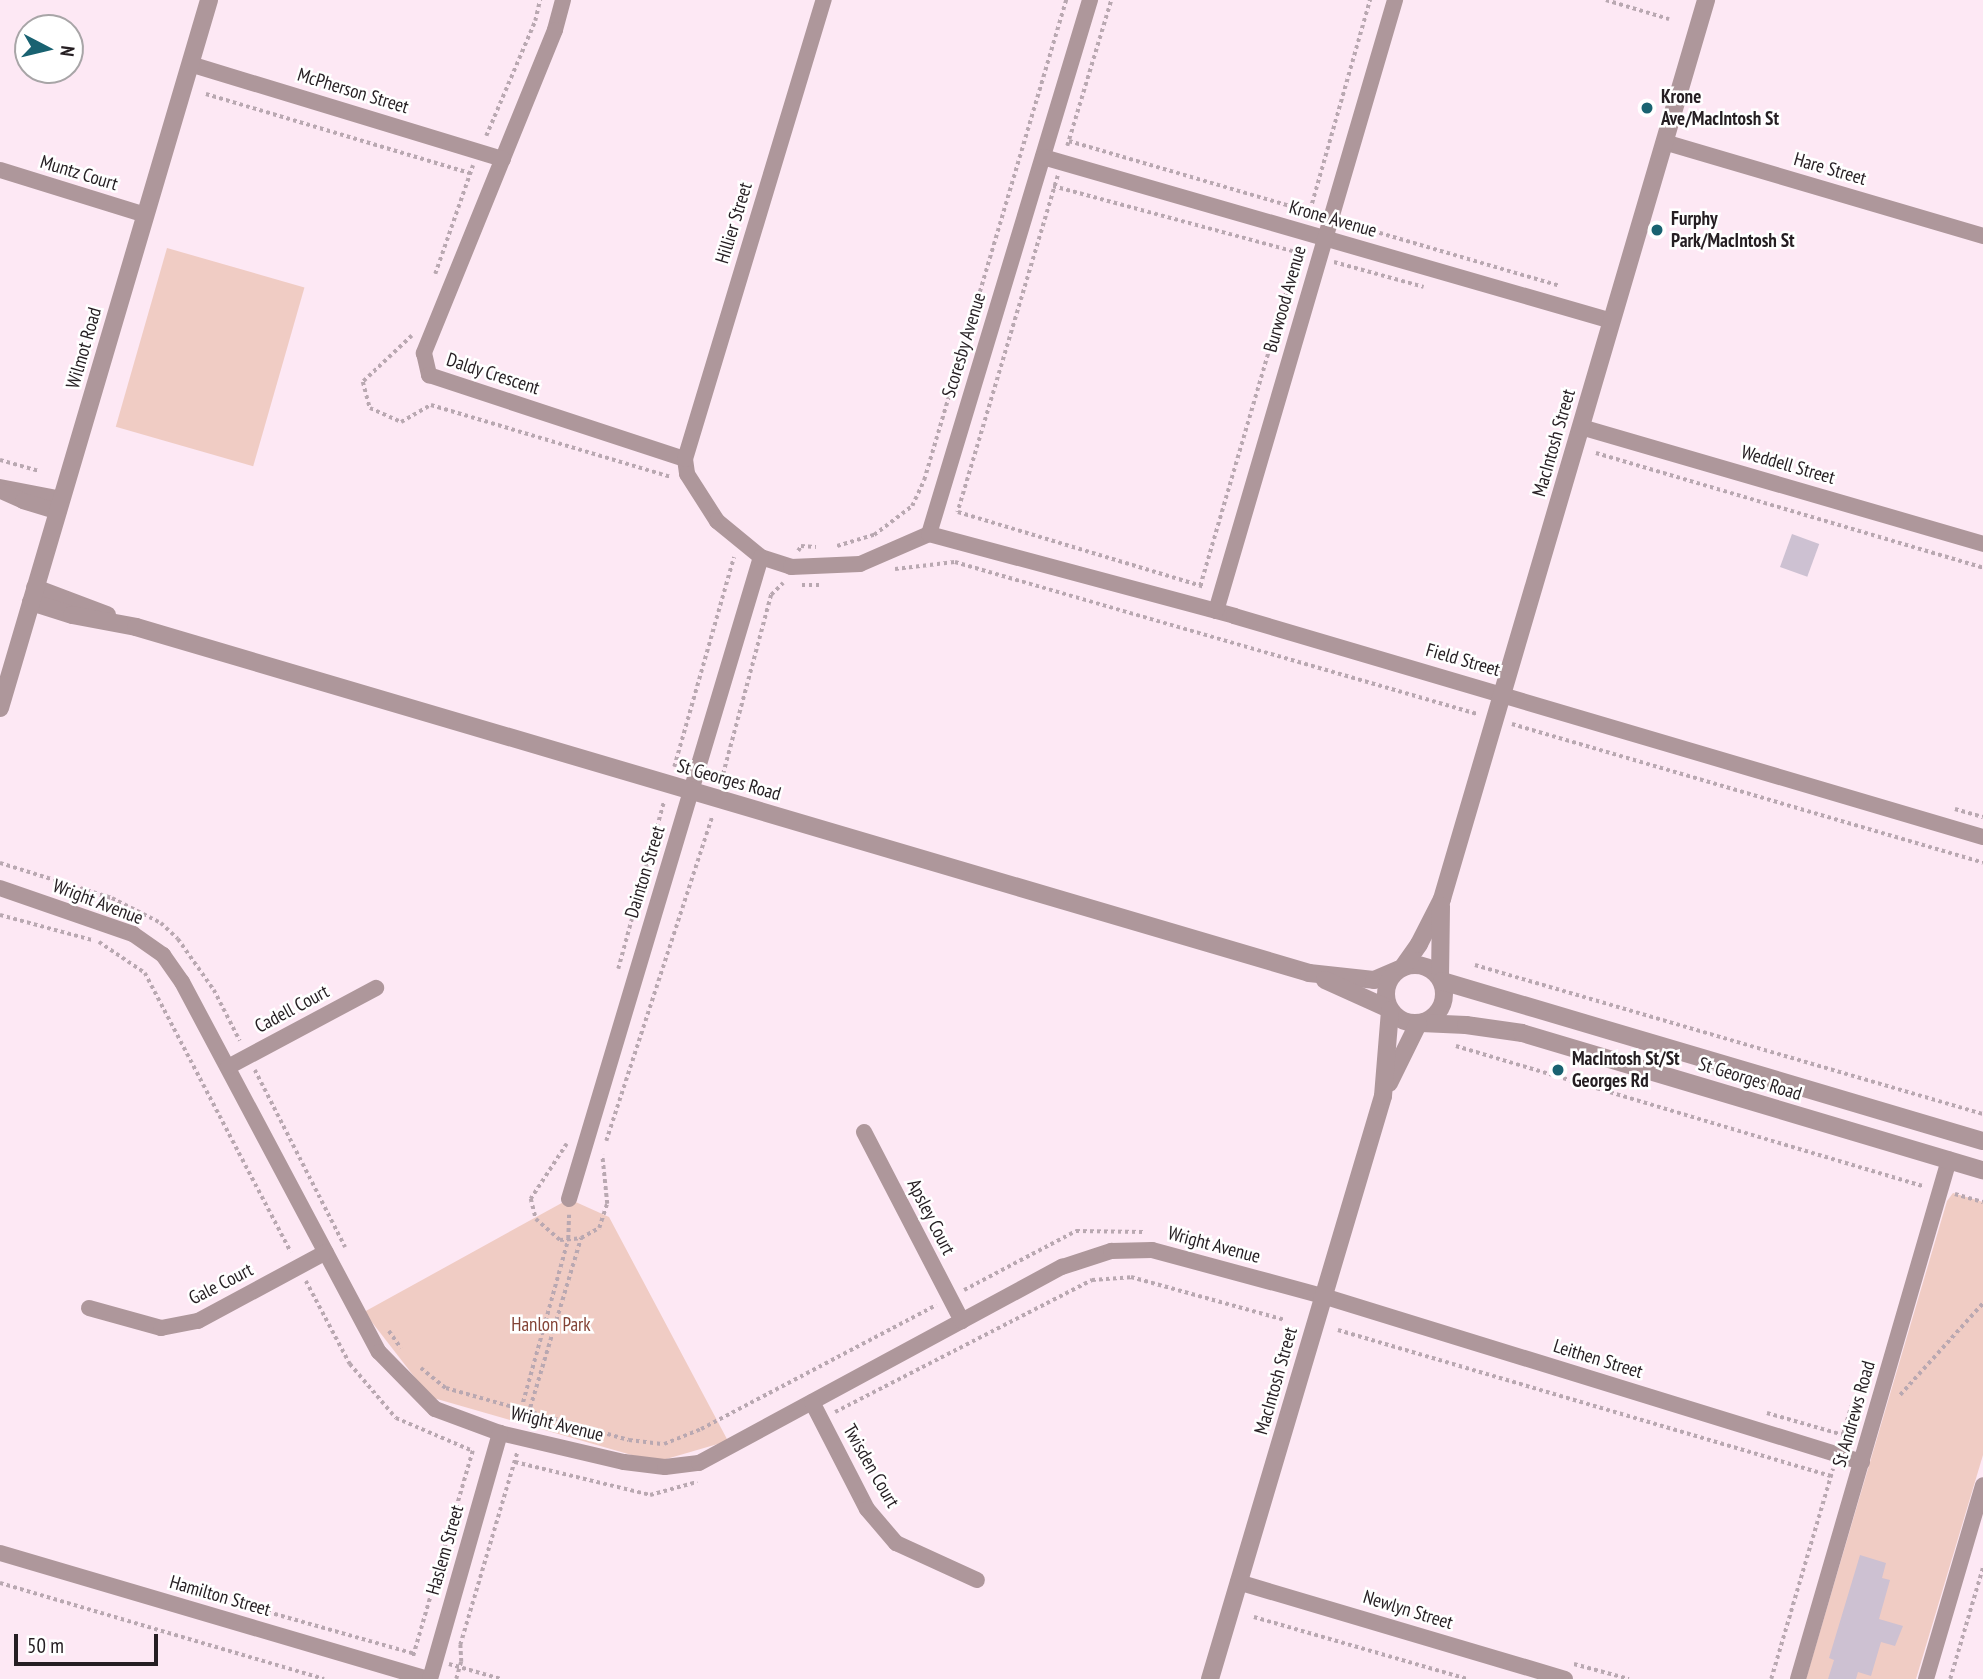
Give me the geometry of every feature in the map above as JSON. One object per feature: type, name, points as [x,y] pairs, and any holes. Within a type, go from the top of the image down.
[{"type":"street","name":"Wilmot Road","points":[[0,708],[209,0]]},
{"type":"street","name":"Daldy Crescent","points":[[563,0],[555,30],[424,353],[429,375],[685,459]]},
{"type":"street","name":"Hillier Street","points":[[685,459],[824,0]]},
{"type":"street","name":"Scoresby Avenue","points":[[929,534],[1090,0]]},
{"type":"street","name":"Burwood Avenue","points":[[1216,611],[1395,0]]},
{"type":"street","name":"MacIntosh Street","points":[[1401,968],[1419,944],[1442,899],[1706,0]]},
{"type":"street","name":"McPherson Street","points":[[190,64],[503,159]]},
{"type":"street","name":"Hare Street","points":[[1664,142],[1983,236]]},
{"type":"street","name":"Krone Avenue","points":[[1042,158],[1612,321]]},
{"type":"street","name":"Muntz Court","points":[[0,170],[145,215]]},
{"type":"street","name":"Weddell Street","points":[[1581,426],[1983,544]]},
{"type":"street","points":[[685,459],[687,474],[717,522],[759,562],[791,567],[860,564],[929,534]]},
{"type":"street","points":[[0,488],[23,501],[60,506]]},
{"type":"street","name":"Field Street","points":[[929,534],[1195,605],[1502,693],[1983,837]]},
{"type":"street","name":"Dainton Street","points":[[569,1199],[759,562]]},
{"type":"street","name":"St Georges Road","points":[[33,595],[76,601],[136,627],[1309,973],[1390,1009]]},
{"type":"street","name":"Wright Avenue","points":[[0,888],[133,934],[163,955],[182,982],[379,1352],[435,1409],[500,1433],[625,1462],[665,1467],[699,1463],[1062,1267],[1111,1251],[1152,1251],[1323,1296]]},
{"type":"street","name":"MacIntosh Street","points":[[1441,980],[1442,899]]},
{"type":"street","points":[[1427,967],[1441,980],[1444,990],[1441,1008],[1436,1015],[1419,1023],[1402,1021],[1390,1009],[1385,992],[1392,975],[1401,968],[1427,967]]},
{"type":"street","name":"St Georges Road","points":[[1309,973],[1374,980],[1401,968]]},
{"type":"street","name":"St Georges Road","points":[[1441,980],[1983,1141]]},
{"type":"street","name":"Cadell Court","points":[[228,1067],[376,989]]},
{"type":"street","name":"MacIntosh Street","points":[[1383,1096],[1390,1009]]},
{"type":"street","name":"MacIntosh Street","points":[[1210,1679],[1383,1096],[1419,1023]]},
{"type":"street","name":"St Georges Road","points":[[1419,1023],[1466,1025],[1521,1033],[1983,1170]]},
{"type":"street","points":[[1665,1075],[1672,1050]]},
{"type":"street","name":"Apsley Court","points":[[863,1132],[961,1321]]},
{"type":"street","points":[[1950,1160],[1957,1133]]},
{"type":"street","name":"St Andrews Road","points":[[1798,1679],[1950,1160]]},
{"type":"street","name":"Gale Court","points":[[89,1308],[161,1328],[198,1321],[326,1252]]},
{"type":"street","name":"Leithen Street","points":[[1323,1296],[1862,1462]]},
{"type":"street","name":"Twisden Court","points":[[812,1402],[867,1509],[896,1543],[977,1580]]},
{"type":"street","name":"Haslem Street","points":[[429,1679],[500,1433]]},
{"type":"street","points":[[1926,1679],[1981,1495]]},
{"type":"street","name":"Hamilton Street","points":[[0,1553],[429,1679]]},
{"type":"street","name":"Newlyn Street","points":[[1238,1582],[1565,1679]]},
{"type":"path","points":[[432,283],[470,173],[535,21],[540,0]]},
{"type":"path","points":[[831,548],[874,535],[912,506],[925,480],[1066,0]]},
{"type":"path","points":[[1111,0],[958,512],[1221,592]]},
{"type":"path","points":[[1188,630],[1370,0]]},
{"type":"path","points":[[1606,0],[1669,19]]},
{"type":"path","points":[[206,94],[470,173]]},
{"type":"path","points":[[1014,176],[1431,289]]},
{"type":"path","points":[[416,332],[363,382],[370,408],[401,422],[431,405],[679,479]]},
{"type":"path","points":[[1596,453],[1983,568]]},
{"type":"path","points":[[0,460],[39,471]]},
{"type":"path","points":[[801,546],[821,547]]},
{"type":"path","points":[[726,548],[734,557]]},
{"type":"path","points":[[614,982],[734,557],[740,554],[759,562],[783,582],[811,586],[824,583]]},
{"type":"path","points":[[887,570],[955,562],[1983,863]]},
{"type":"path","points":[[571,1139],[541,1179],[531,1199],[536,1219],[560,1240],[580,1238],[599,1228],[607,1204],[601,1156],[717,798],[771,595],[783,582]]},
{"type":"path","points":[[0,863],[112,898],[161,923],[178,939],[214,990],[346,1250]]},
{"type":"path","points":[[1475,965],[1983,1114]]},
{"type":"path","points":[[1456,1046],[1983,1202]]},
{"type":"path","points":[[500,1433],[521,1409],[568,1239],[569,1199]]},
{"type":"path","points":[[416,1364],[446,1388],[629,1440],[664,1444],[701,1429],[1076,1231],[1136,1230],[1148,1233]]},
{"type":"path","points":[[456,1679],[461,1662],[460,1645],[580,1238]]},
{"type":"path","points":[[1876,1413],[1882,1415],[1983,1303]]},
{"type":"path","points":[[383,1322],[407,1357]]},
{"type":"path","points":[[1338,1330],[1830,1476]]},
{"type":"path","points":[[1771,1679],[1851,1406]]},
{"type":"path","points":[[1950,1679],[1983,1567]]},
{"type":"path","points":[[0,1583],[324,1679]]},
{"type":"path","points":[[1254,1617],[1467,1679]]},
{"type":"green space","points":[[167,248],[304,287],[253,466],[116,427]]},
{"type":"green space","points":[[1953,1193],[1983,1202],[1983,1455],[1916,1679],[1806,1679],[1947,1201]]},
{"type":"green space","name":"Hanlon Park","points":[[569,1199],[609,1217],[728,1441],[656,1462],[430,1397],[364,1312]]},
{"type":"building","points":[[1792,534],[1819,544],[1807,577],[1780,567]]},
{"type":"building","points":[[1860,1555],[1886,1563],[1882,1578],[1890,1580],[1879,1619],[1903,1626],[1895,1646],[1881,1642],[1871,1676],[1858,1672],[1856,1679],[1828,1679],[1834,1660],[1829,1658]]},
{"type":"place","name":"Krone Ave/MacIntosh St","points":[[1647,108]]},
{"type":"place","name":"Furphy Park/MacIntosh St","points":[[1657,230]]},
{"type":"place","name":"MacIntosh St/St Georges Rd","points":[[1558,1070]]}]
